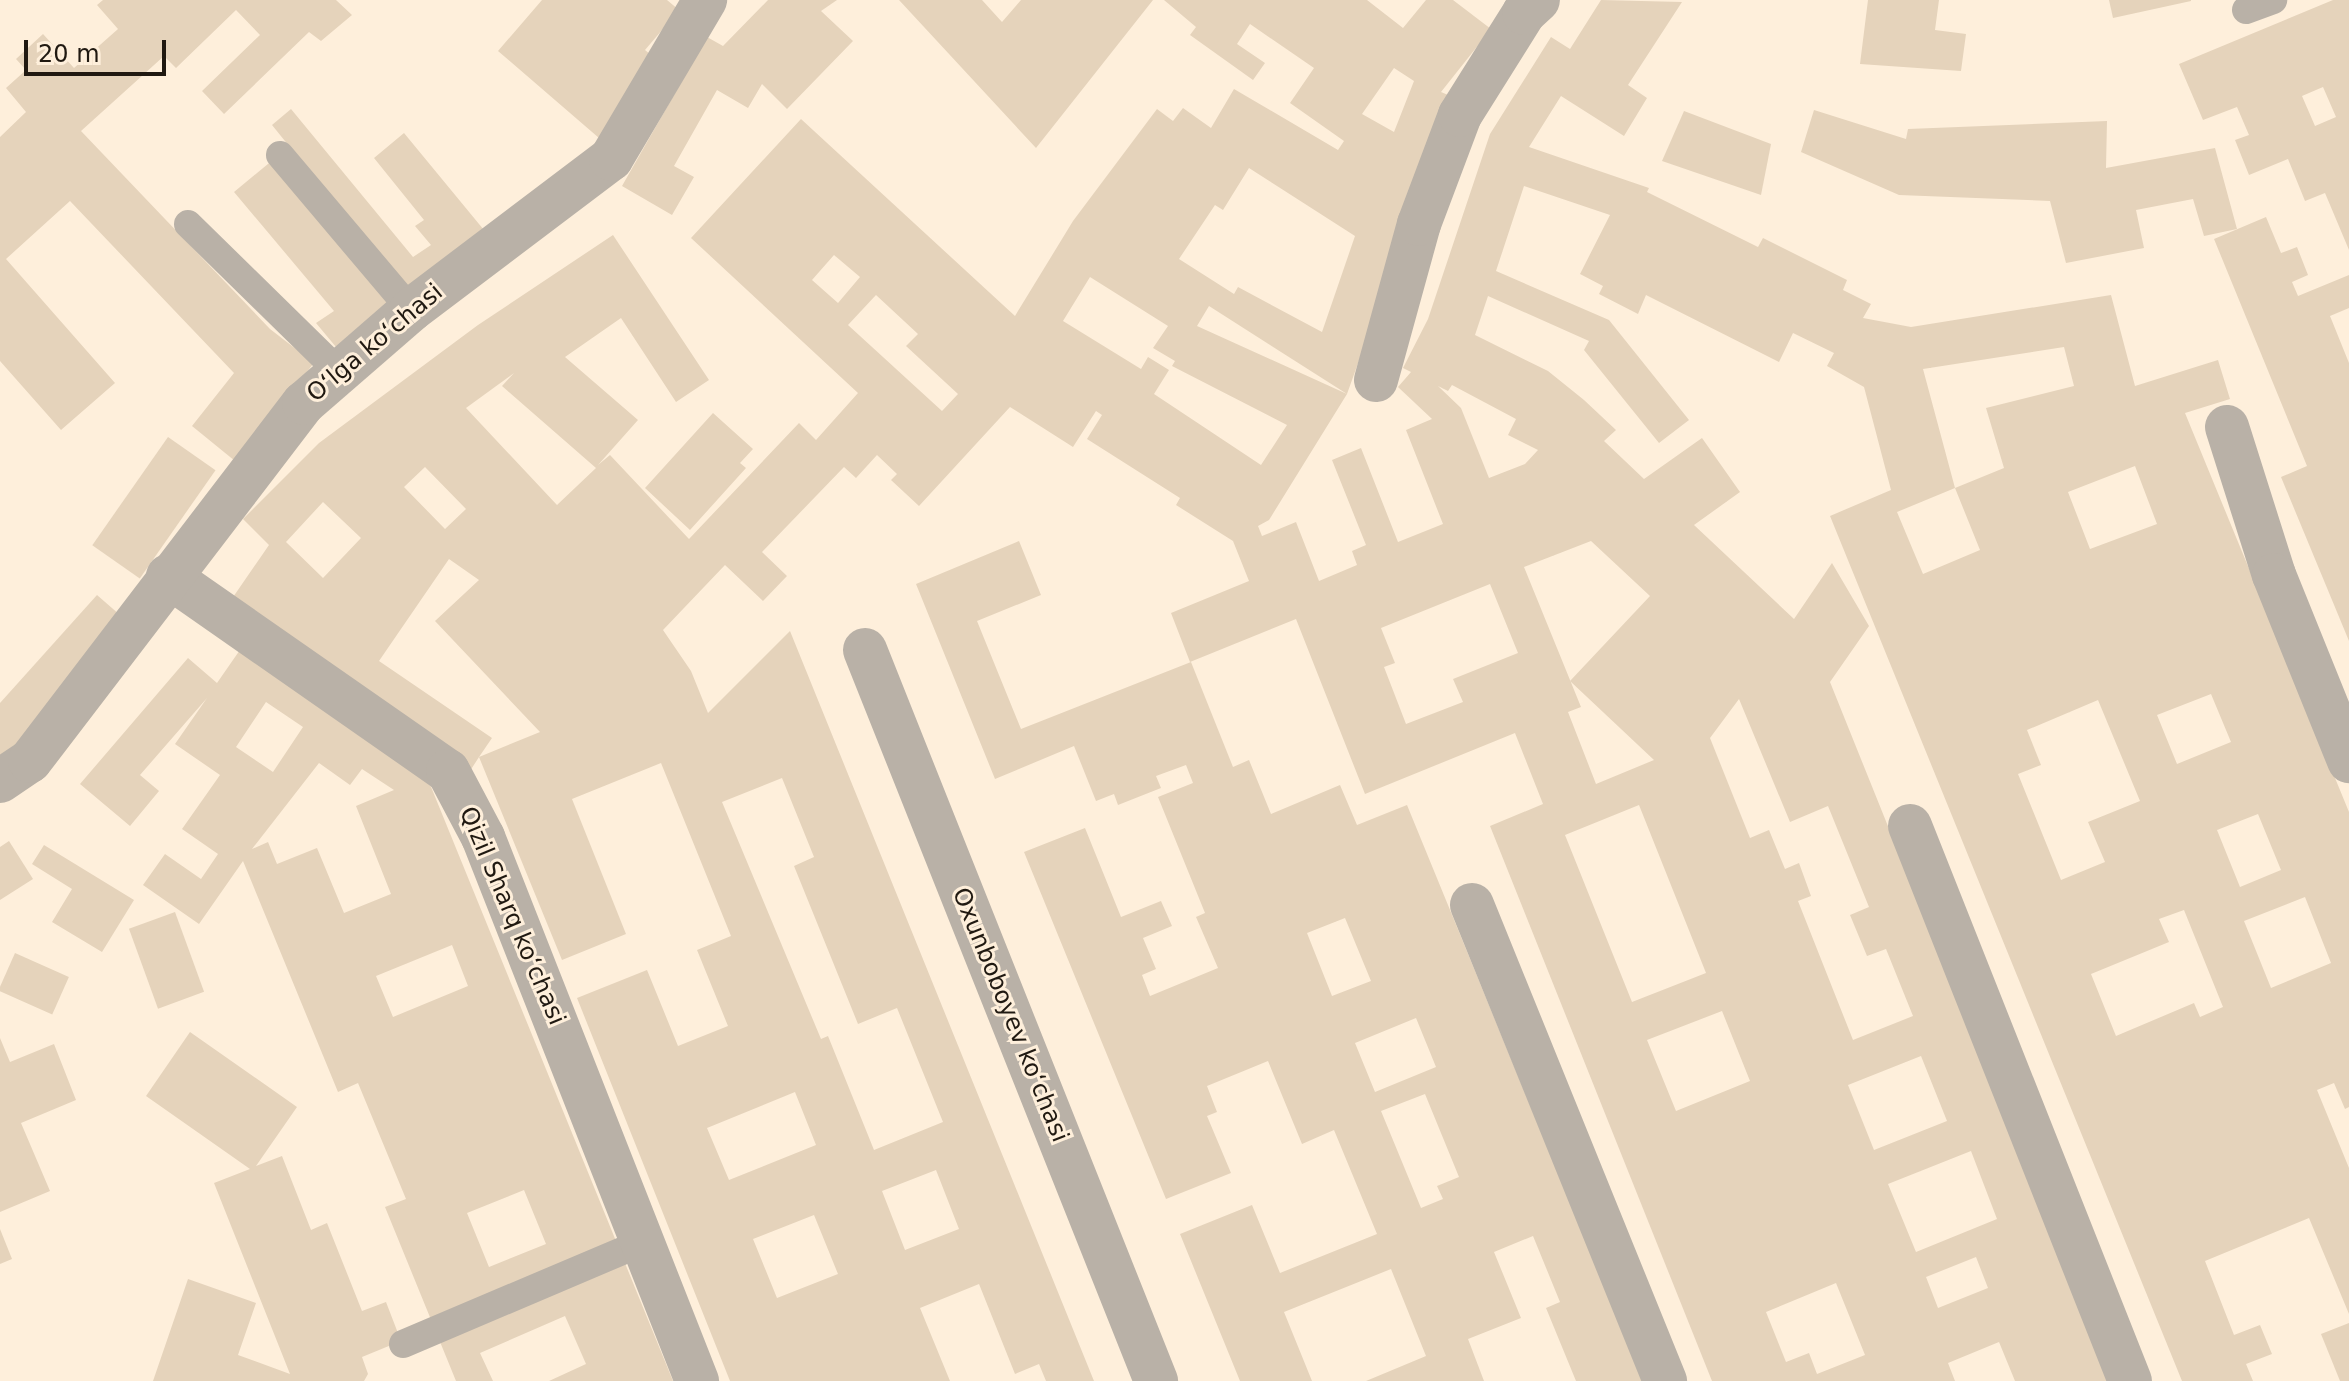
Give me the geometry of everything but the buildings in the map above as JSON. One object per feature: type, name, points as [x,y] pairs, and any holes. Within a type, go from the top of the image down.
[{"type":"street","name":"Oʻlga koʻchasi","points":[[0,781],[30,761],[168,576],[304,403],[337,370],[411,310],[611,159],[705,0]]},
{"type":"street","points":[[1376,380],[1419,224],[1460,115],[1524,13],[1538,0]]},
{"type":"street","points":[[2227,427],[2274,575],[2349,761]]},
{"type":"street","name":"Qizil Sharq koʻchasi","points":[[168,576],[448,771],[483,837],[697,1381]]},
{"type":"street","name":"Oxunboboyev koʻchasi","points":[[865,650],[1156,1381]]},
{"type":"street","points":[[1910,826],[2130,1381]]},
{"type":"street","points":[[1472,905],[1665,1381]]},
{"type":"lane","points":[[2246,10],[2273,0]]},
{"type":"lane","points":[[280,155],[411,310]]},
{"type":"lane","points":[[188,224],[337,370]]},
{"type":"lane","points":[[403,1344],[643,1242]]}]
